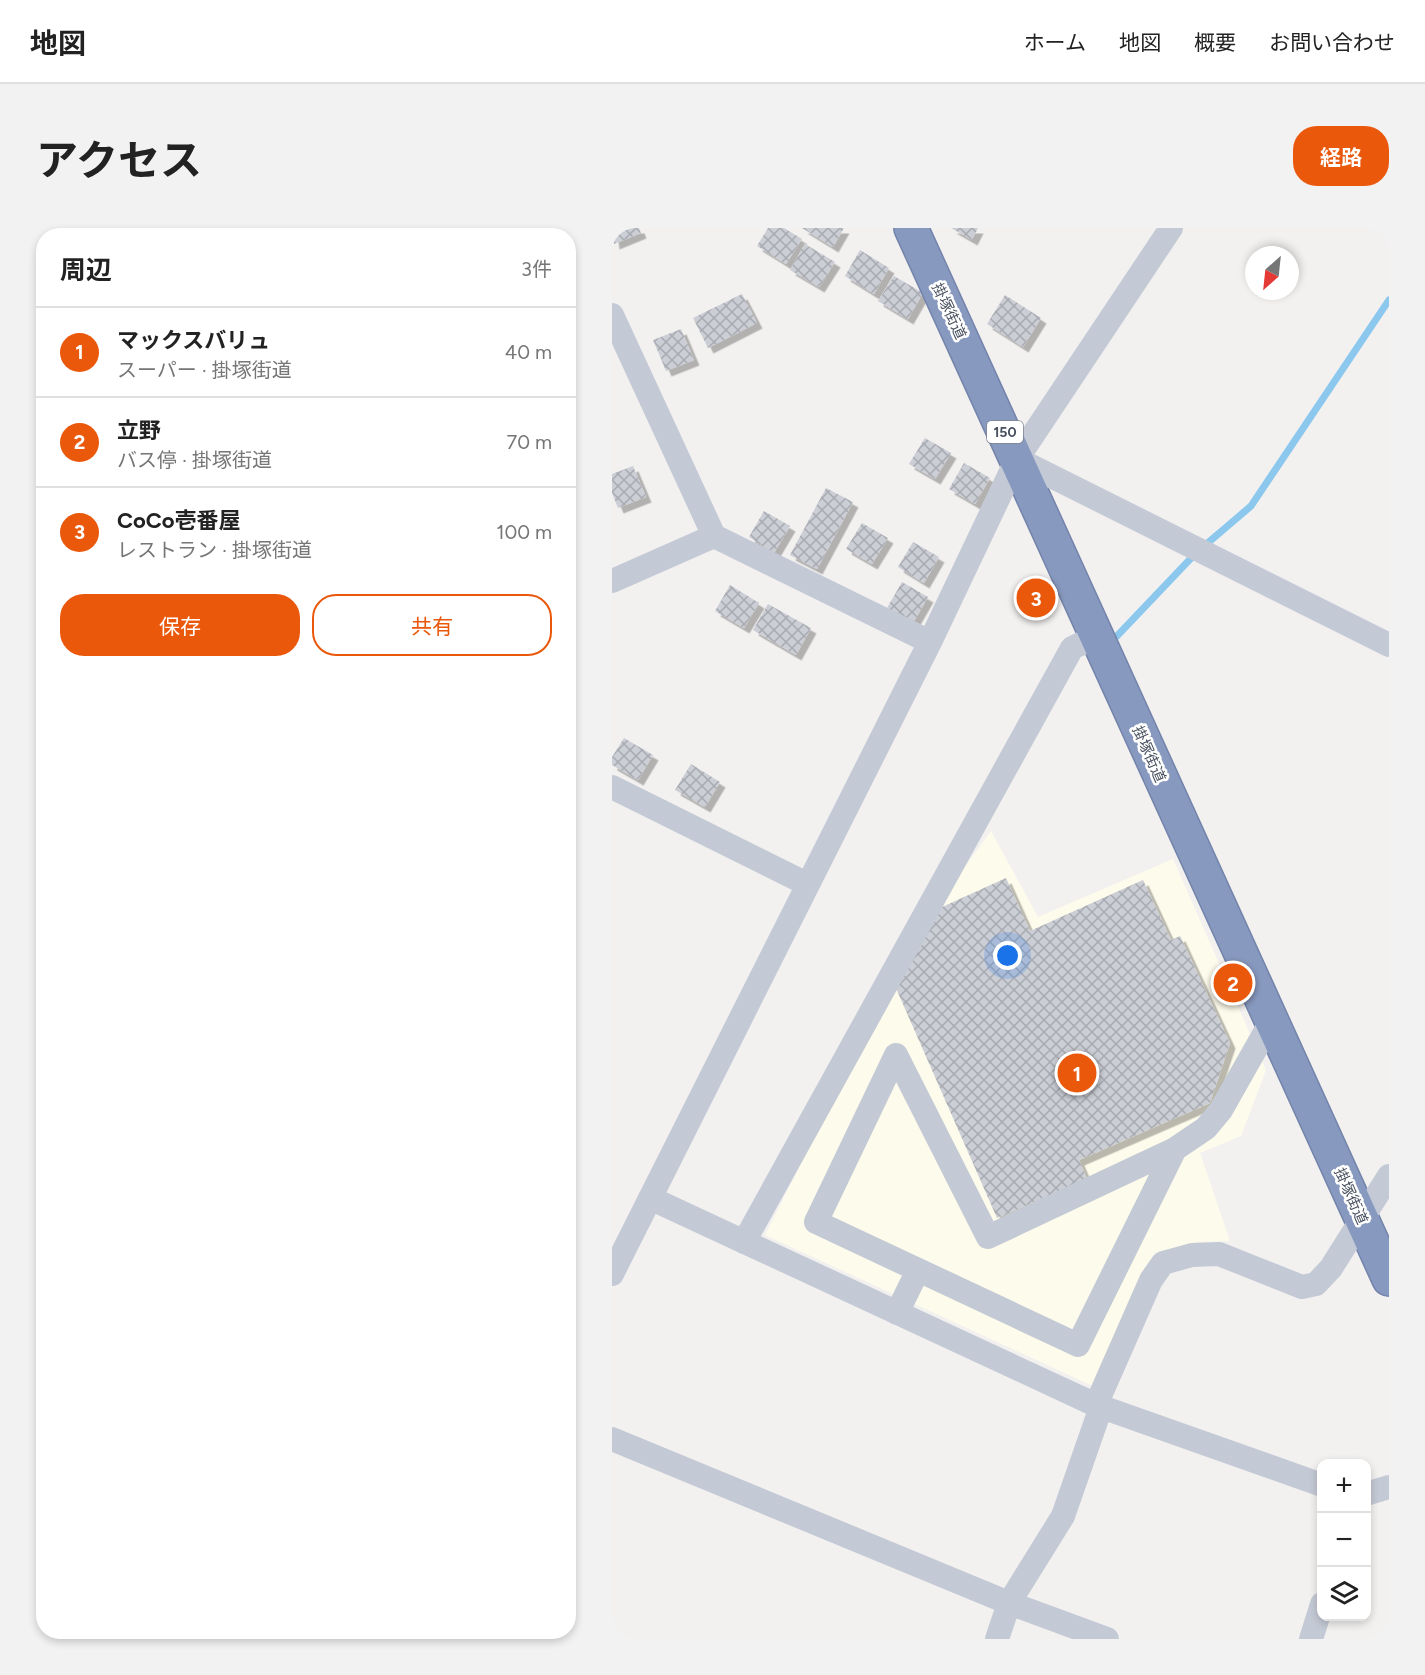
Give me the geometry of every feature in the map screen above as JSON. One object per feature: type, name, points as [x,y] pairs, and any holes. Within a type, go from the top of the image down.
[{"type":"highway","name":"掛塚街道","points":[[911,228],[1272,1020],[1375,1206],[1389,1279]]},
{"type":"street","points":[[612,1274],[930,642],[1017,459],[1171,228]]},
{"type":"street","points":[[612,315],[714,536],[930,642]]},
{"type":"street","points":[[1017,459],[1389,645]]},
{"type":"street","points":[[612,581],[714,536]]},
{"type":"street","points":[[744,1242],[1072,648],[1099,641]]},
{"type":"street","points":[[612,787],[807,884]]},
{"type":"street","points":[[1175,1149],[1078,1346],[816,1222],[896,1056],[988,1237],[1175,1149],[1206,1128],[1221,1110],[1272,1020]]},
{"type":"street","points":[[997,1639],[1009,1603],[1063,1516],[1099,1406],[1151,1280],[1163,1263],[1192,1255],[1219,1254],[1302,1287],[1316,1284],[1331,1268],[1375,1206],[1389,1176]]},
{"type":"street","points":[[650,1198],[1099,1406],[1317,1483]]},
{"type":"street","points":[[897,1313],[918,1270]]},
{"type":"street","points":[[612,1438],[1009,1603],[1107,1639]]},
{"type":"street","points":[[1371,1492],[1389,1487]]},
{"type":"street","points":[[1311,1639],[1317,1620]]},
{"type":"shaded area","points":[[991,831],[1038,917],[1173,859],[1266,1070],[1241,1136],[1200,1153],[1230,1241],[1197,1242],[1174,1250],[1093,1386],[765,1235],[891,986],[938,904]]},
{"type":"building","points":[[612,228],[639,228],[641,233],[614,244]]},
{"type":"building","points":[[768,228],[784,228],[802,239],[786,264],[757,246]]},
{"type":"building","points":[[802,228],[844,228],[833,247]]},
{"type":"building","points":[[951,228],[978,228],[972,240]]},
{"type":"building","points":[[805,244],[835,262],[819,287],[790,270]]},
{"type":"building","points":[[860,250],[889,268],[874,294],[845,276]]},
{"type":"building","points":[[894,276],[923,293],[908,319],[878,301]]},
{"type":"building","points":[[742,294],[757,323],[708,348],[693,318]]},
{"type":"building","points":[[1005,295],[1041,318],[1023,347],[987,324]]},
{"type":"building","points":[[681,329],[694,360],[666,371],[653,340]]},
{"type":"building","points":[[925,438],[951,453],[935,479],[909,464]]},
{"type":"building","points":[[964,463],[990,478],[975,504],[949,489]]},
{"type":"building","points":[[633,466],[646,497],[618,508],[612,493],[612,474]]},
{"type":"building","points":[[826,488],[853,502],[817,569],[790,555]]},
{"type":"building","points":[[764,511],[790,526],[774,553],[749,537]]},
{"type":"building","points":[[862,523],[888,538],[872,564],[846,549]]},
{"type":"building","points":[[913,542],[939,557],[924,583],[898,567]]},
{"type":"building","points":[[902,582],[928,597],[913,623],[887,608]]},
{"type":"building","points":[[730,585],[759,603],[744,628],[715,611]]},
{"type":"building","points":[[768,604],[811,628],[796,655],[753,630]]},
{"type":"building","points":[[624,738],[653,755],[638,780],[612,765],[612,757]]},
{"type":"building","points":[[691,764],[720,782],[705,807],[675,790]]},
{"type":"building","points":[[1006,878],[1030,931],[1143,880],[1171,940],[1180,936],[1230,1043],[1210,1103],[1079,1160],[1087,1179],[997,1218],[895,986],[942,907]]},
{"type":"waterway","points":[[1203,547],[1251,506],[1389,300]]},
{"type":"waterway","points":[[1107,641],[1117,636],[1195,554]]},
{"type":"place","name":"CoCo壱番屋","points":[[1036,598]]},
{"type":"place","name":"立野","points":[[1233,983]]},
{"type":"place","name":"マックスバリュ","points":[[1077,1073]]}]
